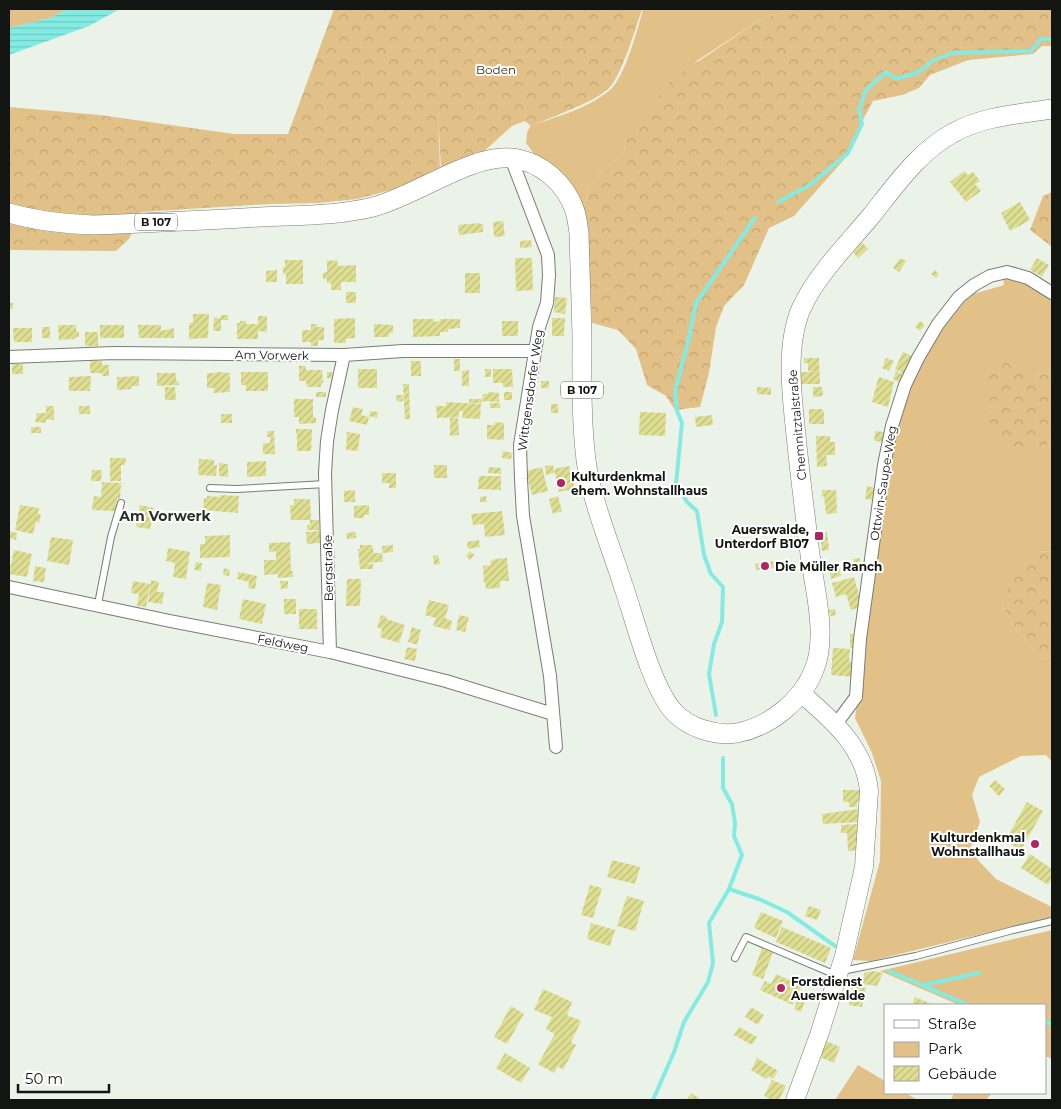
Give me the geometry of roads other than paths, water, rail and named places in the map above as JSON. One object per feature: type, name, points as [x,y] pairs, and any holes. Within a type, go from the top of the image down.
[{"type":"main road","name":"Chemnitztalstraße","points":[[801,693],[816,668],[819,649],[817,595],[801,481],[793,401],[793,337],[801,310],[823,274],[897,184],[940,141],[954,132],[996,117],[1052,109]]},
{"type":"main road","name":"B 107","points":[[9,213],[66,224],[94,225],[305,215],[374,207],[484,161],[511,158],[532,164],[544,170],[553,177],[569,197],[575,212],[579,233],[583,425],[591,484],[652,671],[666,702],[677,715],[690,725],[721,733],[734,734],[774,717],[792,704],[801,693]]},
{"type":"main road","points":[[795,1100],[819,1035],[844,956],[864,867],[869,791],[868,780],[857,750],[836,724],[801,693]]},
{"type":"street","name":"Wittgensdorfer Weg","points":[[511,158],[548,255],[549,275],[546,303],[539,327],[520,445],[520,479],[523,516],[550,676],[556,747]]},
{"type":"street","name":"Ottwin-Saupe-Weg","points":[[836,724],[856,697],[860,639],[884,465],[892,426],[905,385],[918,358],[938,324],[959,298],[974,285],[990,276],[1007,272],[1028,278],[1052,293]]},
{"type":"street","name":"Am Vorwerk","points":[[9,357],[114,354],[344,355],[403,351],[535,351]]},
{"type":"street","name":"Bergstraße","points":[[330,652],[326,484],[327,441],[344,355]]},
{"type":"street","name":"Feldweg","points":[[9,587],[330,652],[446,681],[553,714]]},
{"type":"lane","points":[[210,488],[236,489],[326,484]]},
{"type":"lane","points":[[98,604],[111,537],[121,503]]},
{"type":"lane","points":[[735,958],[746,937],[839,974],[1052,921]]},
{"type":"water","points":[[67,9],[120,9],[89,26],[9,55],[9,28],[50,18]]},
{"type":"waterway","points":[[778,202],[810,185],[848,153],[862,124],[859,109],[866,90],[886,72],[892,77],[899,78],[919,72],[932,61],[952,53],[1031,51],[1041,39],[1052,39]]},
{"type":"waterway","points":[[716,715],[709,674],[714,644],[722,622],[723,587],[711,574],[704,555],[697,511],[687,502],[676,484],[682,423],[677,411],[675,391],[696,303],[755,218]]},
{"type":"waterway","points":[[653,1100],[674,1052],[684,1022],[708,982],[713,963],[709,923],[729,889],[742,855],[734,836],[735,823],[732,804],[723,788],[723,758]]},
{"type":"waterway","points":[[729,889],[759,899],[787,912],[835,946]]},
{"type":"waterway","points":[[889,971],[966,1004]]},
{"type":"waterway","points":[[923,985],[979,973]]},
{"type":"waterway","points":[[1046,1022],[1052,1024]]},
{"type":"place","name":"Kulturdenkmal ehem. Wohnstallhaus","points":[[561,483]]},
{"type":"place","name":"Auerswalde, Unterdorf B107","points":[[819,536]]},
{"type":"place","name":"Die Müller Ranch","points":[[765,566]]},
{"type":"place","name":"Kulturdenkmal Wohnstallhaus","points":[[1035,844]]},
{"type":"place","name":"Forstdienst Auerswalde","points":[[781,988]]},
{"type":"district","name":"Am Vorwerk","points":[[165,516]]},
{"type":"park label","name":"Boden","points":[[496,69]]}]
